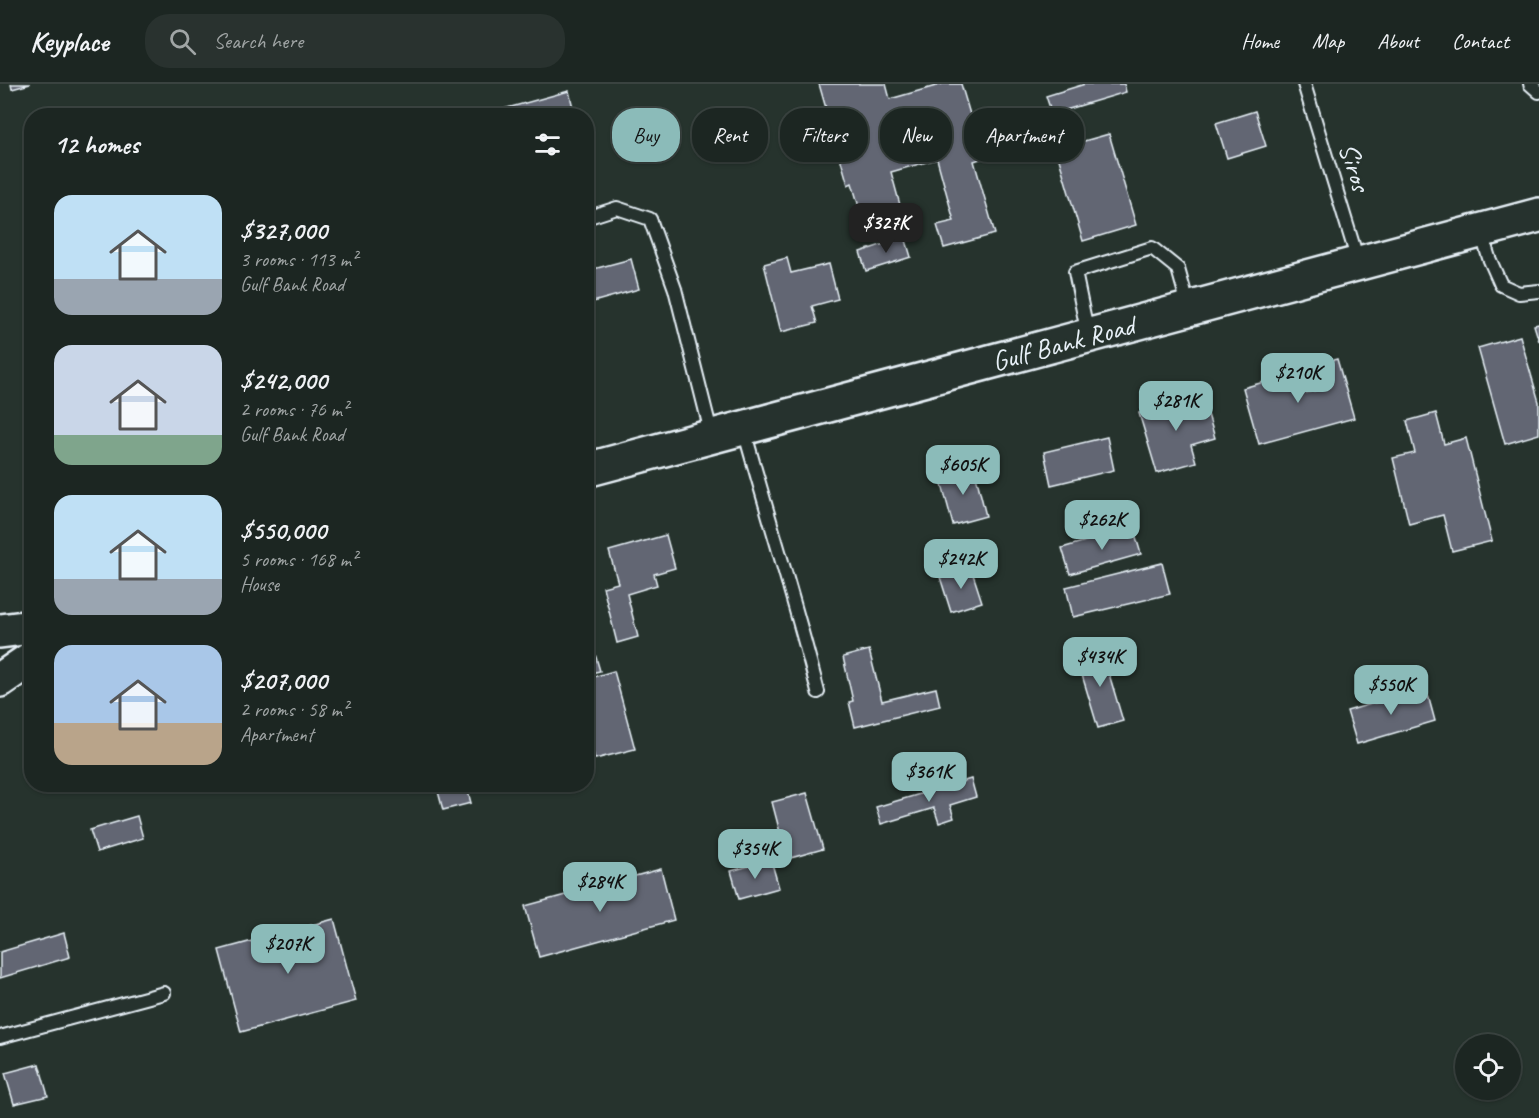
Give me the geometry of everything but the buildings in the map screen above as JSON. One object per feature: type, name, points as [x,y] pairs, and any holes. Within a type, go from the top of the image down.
[{"type":"main road","name":"Gulf Bank Road","points":[[594,468],[1539,215]]},
{"type":"main road","points":[[0,631],[24,628]]},
{"type":"main road","points":[[0,680],[24,664]]},
{"type":"lane","name":"Siros","points":[[1304,84],[1359,263]]},
{"type":"lane","points":[[1530,84],[1539,92]]},
{"type":"lane","points":[[594,215],[617,208],[650,219],[675,289],[712,437]]},
{"type":"lane","points":[[1480,231],[1501,285],[1519,293],[1539,291]]},
{"type":"lane","points":[[1089,336],[1075,272],[1152,248],[1178,269],[1189,309]]},
{"type":"lane","points":[[743,428],[766,513],[800,621],[818,692]]},
{"type":"lane","points":[[0,1037],[164,993]]}]
